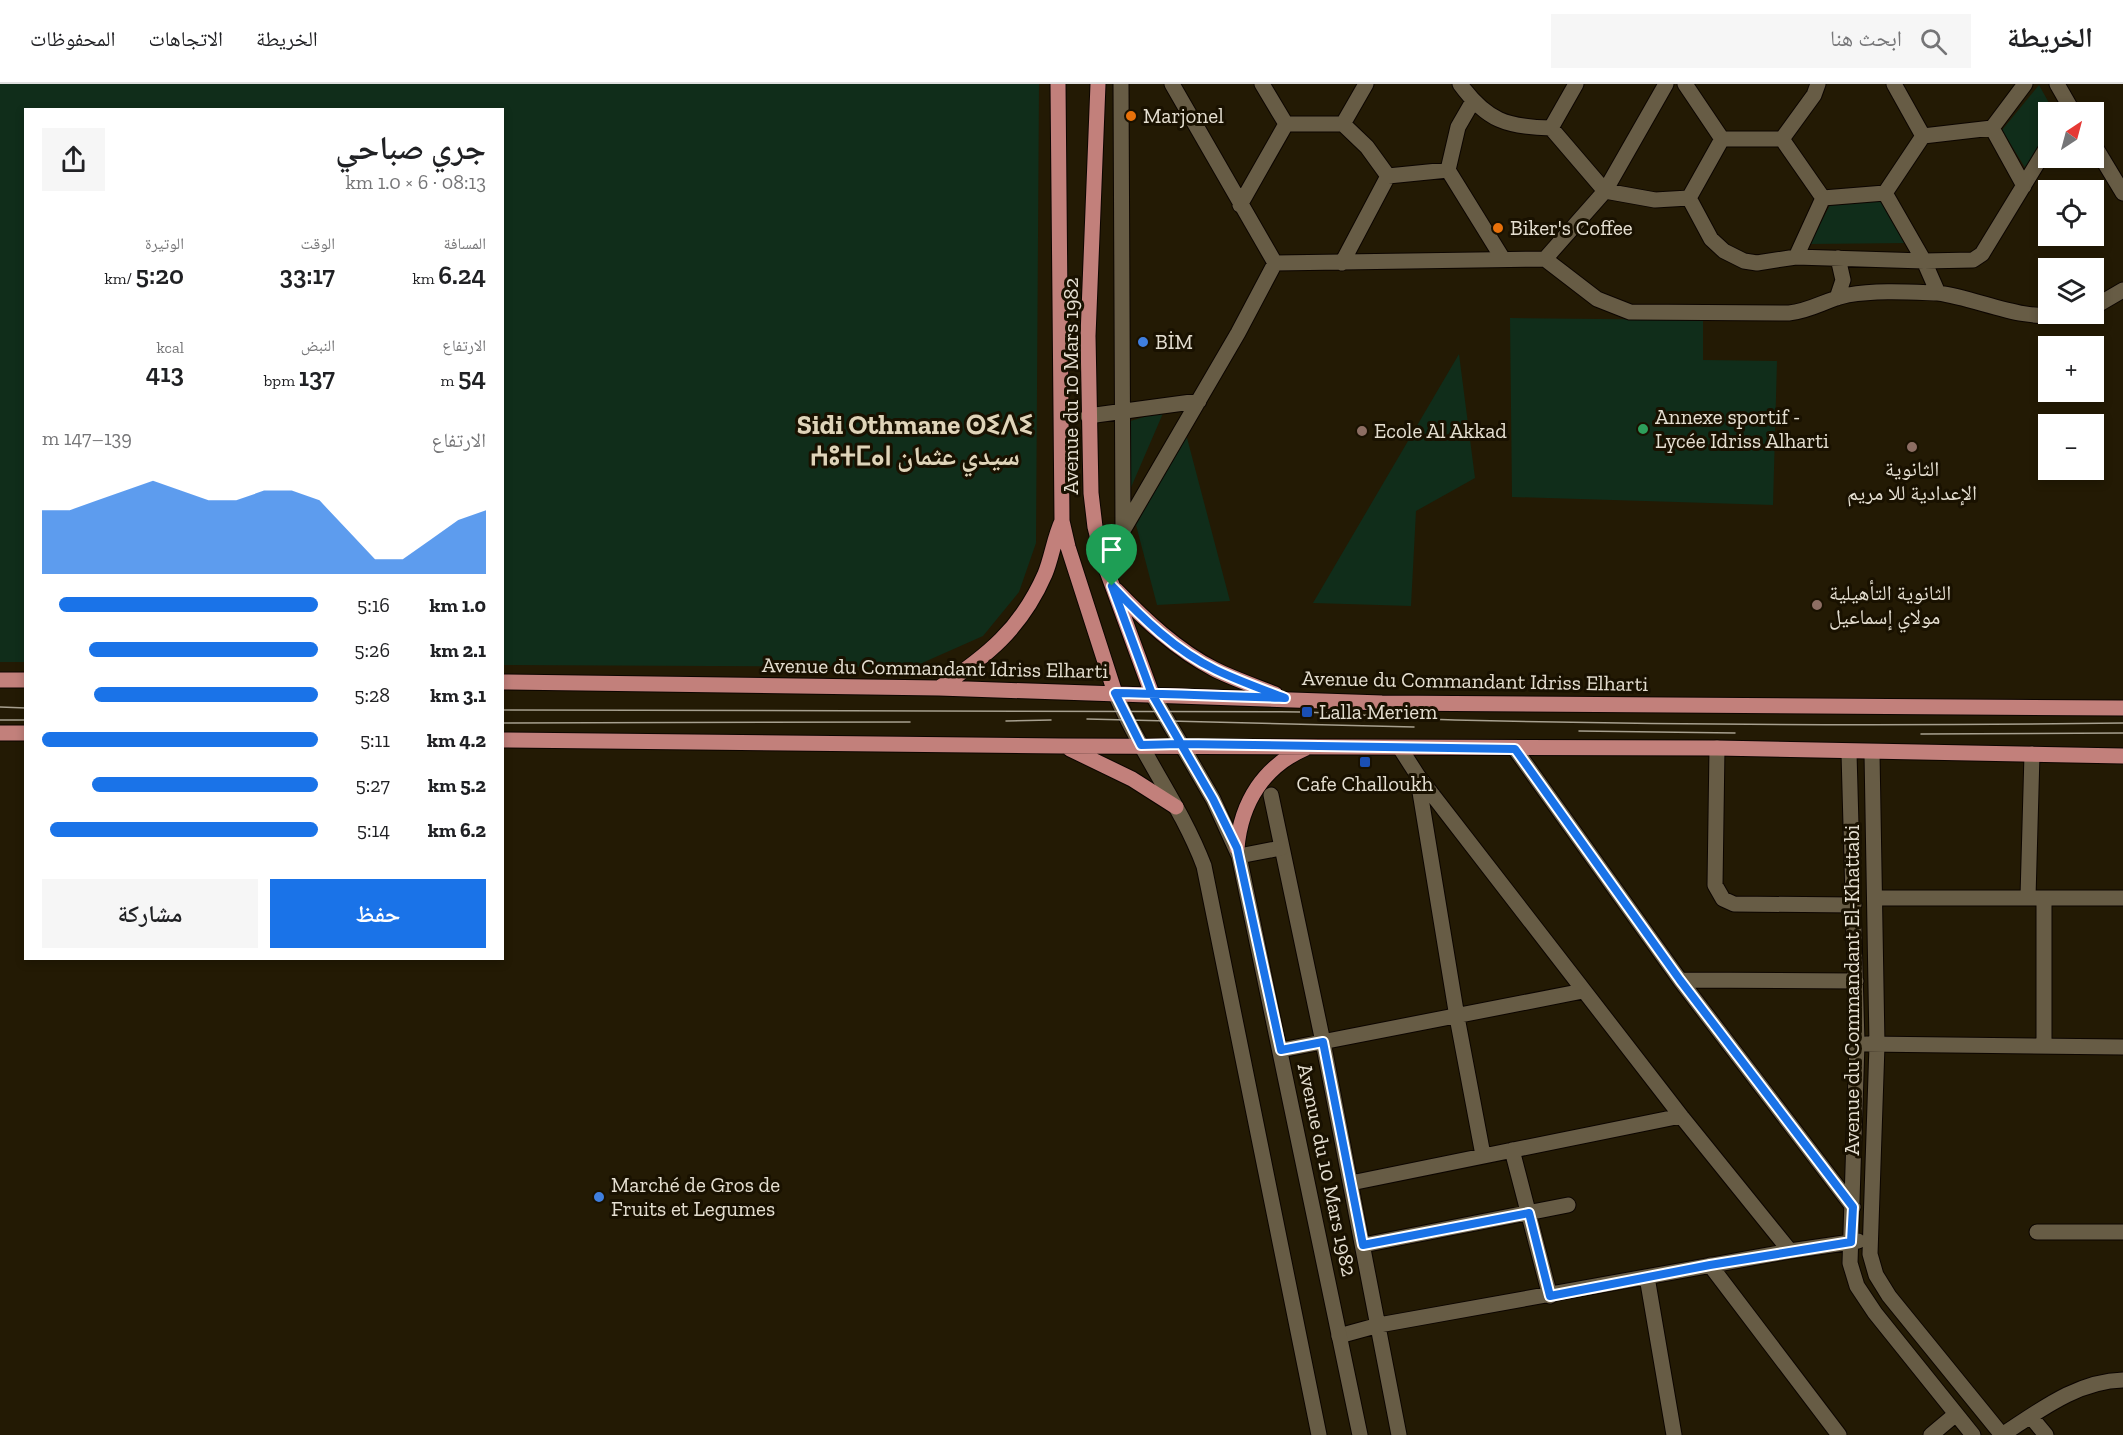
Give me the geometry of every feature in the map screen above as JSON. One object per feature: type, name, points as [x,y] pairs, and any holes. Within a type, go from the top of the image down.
[{"type":"main road","name":"Avenue du 10 Mars 1982","points":[[1058,84],[1062,521],[1068,547],[1115,693]]},
{"type":"main road","name":"Avenue du 10 Mars 1982","points":[[1098,84],[1088,336],[1091,493],[1095,527],[1104,563],[1152,694]]},
{"type":"main road","points":[[939,688],[981,660],[1019,620],[1039,588],[1062,521]]},
{"type":"main road","points":[[1112,586],[1153,626],[1215,670],[1285,698]]},
{"type":"main road","points":[[0,680],[24,680]]},
{"type":"main road","name":"Avenue du Commandant Idriss Elharti","points":[[504,682],[939,688],[1382,703],[2123,708]]},
{"type":"main road","points":[[0,733],[24,733]]},
{"type":"main road","points":[[504,740],[1062,746],[1180,744],[1515,749],[1717,748],[1850,753],[2123,756]]},
{"type":"main road","points":[[1062,746],[1125,775],[1176,807]]},
{"type":"main road","points":[[1238,852],[1242,815],[1257,786],[1281,762],[1310,746]]},
{"type":"street","points":[[1121,84],[1123,530]]},
{"type":"street","points":[[1172,84],[1275,263]]},
{"type":"street","points":[[1262,84],[1287,124]]},
{"type":"street","points":[[1343,124],[1366,84]]},
{"type":"street","points":[[1460,84],[1473,101],[1488,114],[1509,125],[1551,128],[1605,191],[1655,200],[1689,198]]},
{"type":"street","points":[[1551,128],[1576,84]]},
{"type":"street","points":[[1545,259],[1605,191],[1666,84]]},
{"type":"street","points":[[1684,84],[1722,139]]},
{"type":"street","points":[[1782,139],[1814,95],[1818,84]]},
{"type":"street","points":[[1894,84],[1923,136]]},
{"type":"street","points":[[1923,136],[1992,128],[2025,84]]},
{"type":"street","points":[[2057,84],[2066,102]]},
{"type":"street","points":[[1473,101],[1458,127],[1448,170],[1503,259]]},
{"type":"street","points":[[1240,205],[1287,124]]},
{"type":"street","points":[[1287,124],[1343,124],[1366,147],[1388,176]]},
{"type":"street","points":[[1992,128],[2024,186]]},
{"type":"street","points":[[1886,193],[1923,136]]},
{"type":"street","points":[[1689,198],[1722,139]]},
{"type":"street","points":[[1722,139],[1782,139]]},
{"type":"street","points":[[1782,139],[1823,198]]},
{"type":"street","points":[[2104,159],[2121,182]]},
{"type":"street","points":[[1689,198],[1711,238],[1724,251],[1756,263],[1796,257],[1924,261],[1973,260],[1982,254],[2038,162]]},
{"type":"street","points":[[1388,176],[1448,170]]},
{"type":"street","points":[[1342,263],[1388,176]]},
{"type":"street","points":[[1823,198],[1886,193]]},
{"type":"street","points":[[1886,193],[1924,261],[1938,292]]},
{"type":"street","points":[[1796,257],[1823,198]]},
{"type":"street","points":[[1838,258],[1844,280],[1838,298]]},
{"type":"street","points":[[1275,263],[1545,259],[1597,299],[1630,312],[1789,313],[1804,312],[1838,298],[1891,292],[1938,292],[1964,296],[2020,314],[2038,315]]},
{"type":"street","points":[[1104,563],[1199,402],[1275,263]]},
{"type":"street","points":[[2104,303],[2123,290]]},
{"type":"street","points":[[1088,416],[1199,402]]},
{"type":"street","name":"Avenue du 10 Mars 1982","points":[[1115,693],[1176,807],[1204,866],[1318,1435]]},
{"type":"street","name":"Avenue du 10 Mars 1982","points":[[1152,694],[1213,799],[1238,852],[1360,1435]]},
{"type":"street","points":[[1400,747],[1418,776],[1583,991],[1790,1251]]},
{"type":"street","points":[[1717,748],[1715,885],[1723,899],[1734,903],[1854,905]]},
{"type":"street","points":[[1515,749],[1680,980],[1853,1207]]},
{"type":"street","name":"Avenue du Commandant El-Khattabi","points":[[1850,753],[1857,1043],[1850,1263],[1857,1286],[1875,1313],[1972,1435]]},
{"type":"street","name":"Avenue du Commandant El-Khattabi","points":[[1872,753],[1877,1045],[1870,1254],[1876,1275],[1889,1296],[2002,1435]]},
{"type":"street","points":[[2032,754],[2036,897],[2044,1046]]},
{"type":"street","points":[[1418,776],[1457,1017],[1483,1155]]},
{"type":"street","points":[[1271,795],[1323,1042],[1399,1435]]},
{"type":"street","points":[[1238,852],[1281,848]]},
{"type":"street","points":[[1875,898],[2123,898]]},
{"type":"street","points":[[1680,980],[1856,981]]},
{"type":"street","points":[[1281,1050],[1583,991]]},
{"type":"street","points":[[1857,1043],[2123,1047]]},
{"type":"street","points":[[1351,1183],[1681,1116]]},
{"type":"street","points":[[1512,1150],[1550,1296]]},
{"type":"street","points":[[1363,1245],[1568,1205]]},
{"type":"street","points":[[2037,1232],[2123,1232]]},
{"type":"street","points":[[1339,1336],[1379,1325],[1550,1296],[1710,1265],[1870,1240]]},
{"type":"street","points":[[1710,1265],[1839,1435]]},
{"type":"street","points":[[1647,1277],[1674,1435]]},
{"type":"street","points":[[2002,1435],[2064,1396],[2092,1383],[2123,1380]]},
{"type":"street","points":[[1931,1435],[1956,1414]]},
{"type":"street","points":[[2031,1417],[2046,1435]]},
{"type":"green space","points":[[0,84],[1039,84],[1036,543],[1019,592],[983,636],[913,667],[504,665],[504,108],[24,108],[24,662],[0,662]]},
{"type":"green space","points":[[2039,85],[2048,102],[2038,102],[2038,148],[2027,171],[2002,130]]},
{"type":"green space","points":[[1887,200],[1908,243],[1810,244],[1832,201]]},
{"type":"green space","name":"Annexe sportif - Lycée Idriss Alharti","points":[[1510,318],[1703,320],[1703,360],[1777,361],[1773,505],[1512,497]]},
{"type":"green space","points":[[1459,354],[1475,478],[1416,511],[1411,606],[1313,603]]},
{"type":"green space","points":[[1164,411],[1126,499],[1127,422]]},
{"type":"green space","points":[[1186,434],[1230,601],[1157,605],[1136,525]]},
{"type":"tram line","points":[[0,707],[24,708]]},
{"type":"tram line","points":[[504,710],[1301,712],[1436,719],[1622,723],[1872,725],[2123,723]]},
{"type":"tram line","points":[[1087,719],[1414,727]]},
{"type":"tram line","points":[[0,720],[24,720]]},
{"type":"tram line","points":[[1006,721],[1051,720]]},
{"type":"tram line","points":[[504,723],[910,722]]},
{"type":"tram line","points":[[1579,731],[1735,733]]},
{"type":"tram line","points":[[1921,734],[2123,733]]},
{"type":"place","name":"Marjonel","points":[[1131,116]]},
{"type":"place","name":"Biker's Coffee","points":[[1498,228]]},
{"type":"place","name":"BİM","points":[[1143,342]]},
{"type":"place","name":"Annexe sportif - Lycée Idriss Alharti","points":[[1643,429]]},
{"type":"place","name":"Ecole Al Akkad","points":[[1362,431]]},
{"type":"place","name":"الثانوية الإعدادية للا مريم","points":[[1912,447]]},
{"type":"place","name":"الثانوية التأهيلية مولاي إسماعيل","points":[[1817,605]]},
{"type":"place","name":"Lalla Meriem","points":[[1307,712]]},
{"type":"place","name":"Cafe Challoukh","points":[[1365,762]]},
{"type":"place","name":"Marché de Gros de Fruits et Legumes","points":[[599,1197]]},
{"type":"district","name":"Sidi Othmane ⵙⵉⴷⵉ ⵄⵓⵜⵎⴰⵏ سيدي عثمان","points":[[915,440]]},
{"type":"route","points":[[1112,586],[1152,694],[1180,744],[1213,799],[1237,848],[1281,1050],[1323,1042],[1363,1245],[1529,1213],[1550,1296],[1710,1265],[1851,1242],[1853,1207],[1680,980],[1515,749],[1180,744],[1141,745],[1115,693],[1152,694],[1228,696],[1285,698],[1215,670],[1175,644],[1112,586]]}]
